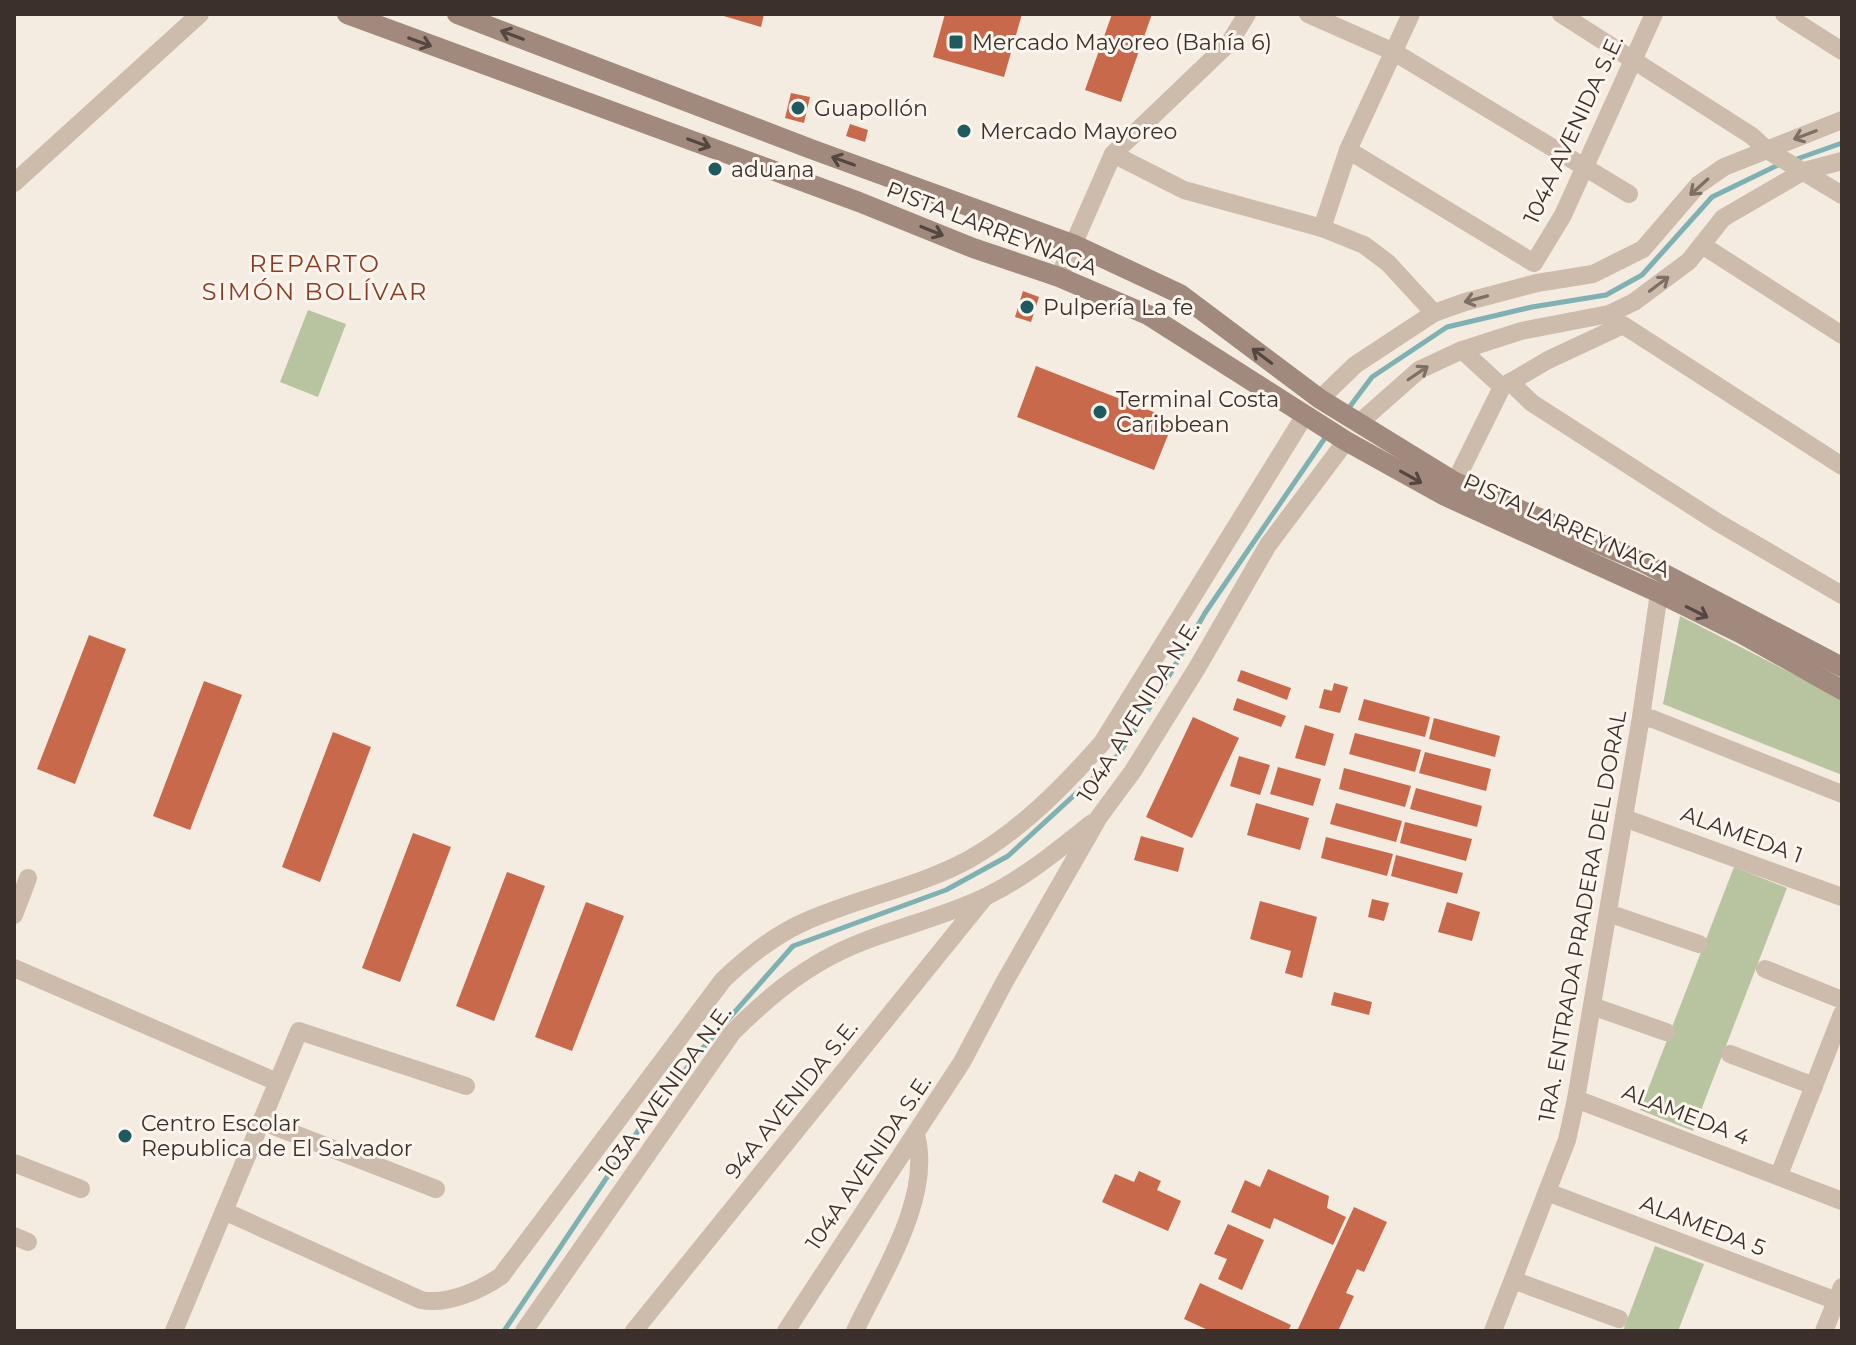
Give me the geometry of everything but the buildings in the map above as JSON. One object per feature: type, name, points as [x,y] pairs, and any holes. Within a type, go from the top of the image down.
[{"type":"main road","name":"PISTA LARREYNAGA","points":[[347,14],[1059,277],[1148,315],[1344,440],[1445,496],[1659,593],[1742,634],[1842,690]]},
{"type":"main road","name":"PISTA LARREYNAGA","points":[[457,14],[811,149],[1075,245],[1180,294],[1323,400],[1455,482],[1642,562],[1842,667]]},
{"type":"street","points":[[14,183],[200,14]]},
{"type":"street","points":[[1059,277],[1113,154],[1230,42],[1247,14]]},
{"type":"street","points":[[1308,14],[1394,52],[1629,194]]},
{"type":"street","points":[[1322,228],[1348,150],[1411,14]]},
{"type":"street","points":[[1561,14],[1842,195]]},
{"type":"street","name":"104A AVENIDA S.E.","points":[[1348,150],[1534,263],[1563,215],[1654,14]]},
{"type":"street","points":[[1784,14],[1842,51]]},
{"type":"street","points":[[1357,422],[1419,370],[1462,350],[1521,331],[1609,314],[1634,302],[1689,261],[1723,218],[1786,160],[1842,120]]},
{"type":"street","points":[[1113,154],[1184,190],[1322,228],[1364,245],[1388,263],[1434,313]]},
{"type":"street","points":[[1323,400],[1355,365],[1434,313],[1537,283],[1593,274],[1643,249],[1698,185],[1724,167],[1786,160],[1842,161]]},
{"type":"street","points":[[1702,245],[1842,335]]},
{"type":"street","points":[[1455,482],[1506,384],[1548,360],[1623,325],[1634,302]]},
{"type":"street","points":[[1623,325],[1842,466]]},
{"type":"street","points":[[1462,350],[1532,403],[1690,505],[1839,586]]},
{"type":"street","points":[[224,1211],[421,1300],[444,1301],[487,1285],[501,1276],[723,980],[738,965],[762,945],[803,922],[939,874],[970,859],[1031,815],[1079,768],[1102,743],[1308,417]]},
{"type":"street","name":"104A AVENIDA N.E.","points":[[986,1017],[1099,817],[1133,771],[1173,707],[1268,545],[1344,440]]},
{"type":"street","name":"1RA. ENTRADA PRADERA DEL DORAL","points":[[1493,1331],[1567,1140],[1641,717],[1659,593]]},
{"type":"street","points":[[1641,717],[1653,719],[1842,794]]},
{"type":"street","name":"103A AVENIDA N.E.","points":[[524,1331],[732,1033],[769,997],[836,954],[984,897],[1034,868],[1099,817]]},
{"type":"street","name":"ALAMEDA 1","points":[[1624,818],[1842,897]]},
{"type":"street","points":[[14,915],[28,878]]},
{"type":"street","name":"94A AVENIDA S.E.","points":[[634,1331],[984,897]]},
{"type":"street","points":[[1608,913],[1699,944]]},
{"type":"street","points":[[14,968],[277,1082]]},
{"type":"street","points":[[1765,969],[1842,1000]]},
{"type":"street","points":[[1592,1006],[1666,1032]]},
{"type":"street","points":[[1779,1175],[1842,1014]]},
{"type":"street","name":"104A AVENIDA S.E.","points":[[786,1331],[916,1135],[986,1017]]},
{"type":"street","points":[[174,1331],[299,1031],[466,1086]]},
{"type":"street","points":[[1730,1054],[1814,1086]]},
{"type":"street","name":"ALAMEDA 4","points":[[1576,1099],[1842,1201]]},
{"type":"street","points":[[261,1121],[436,1189]]},
{"type":"street","points":[[855,1331],[910,1216],[918,1178],[920,1147],[916,1135]]},
{"type":"street","points":[[14,1163],[81,1189]]},
{"type":"street","name":"ALAMEDA 5","points":[[1547,1192],[1840,1297]]},
{"type":"street","points":[[1513,1280],[1619,1319]]},
{"type":"street","points":[[1824,1331],[1840,1297]]},
{"type":"green space","points":[[308,310],[346,324],[318,397],[280,382]]},
{"type":"green space","points":[[1680,616],[1842,699],[1842,775],[1663,704]]},
{"type":"green space","points":[[1734,867],[1787,888],[1693,1131],[1640,1110]]},
{"type":"green space","points":[[1655,1246],[1704,1264],[1678,1331],[1623,1331]]},
{"type":"waterway","points":[[1794,160],[1842,143]]},
{"type":"waterway","points":[[1348,409],[1372,377],[1447,327],[1532,307],[1606,295],[1642,275],[1712,197],[1780,164]]},
{"type":"waterway","points":[[504,1331],[646,1119],[702,1049],[793,946],[946,890],[1008,856],[1118,755],[1158,695],[1205,613],[1327,435]]},
{"type":"place","name":"Mercado Mayoreo (Bahía 6)","points":[[956,42]]},
{"type":"place","name":"Guapollón","points":[[798,108]]},
{"type":"place","name":"Mercado Mayoreo","points":[[964,131]]},
{"type":"place","name":"aduana","points":[[715,169]]},
{"type":"place","name":"Pulpería La fe","points":[[1027,307]]},
{"type":"place","name":"Terminal Costa Caribbean","points":[[1100,412]]},
{"type":"place","name":"Centro Escolar Republica de El Salvador","points":[[125,1136]]},
{"type":"district","name":"REPARTO SIMÓN BOLÍVAR","points":[[315,278]]}]
